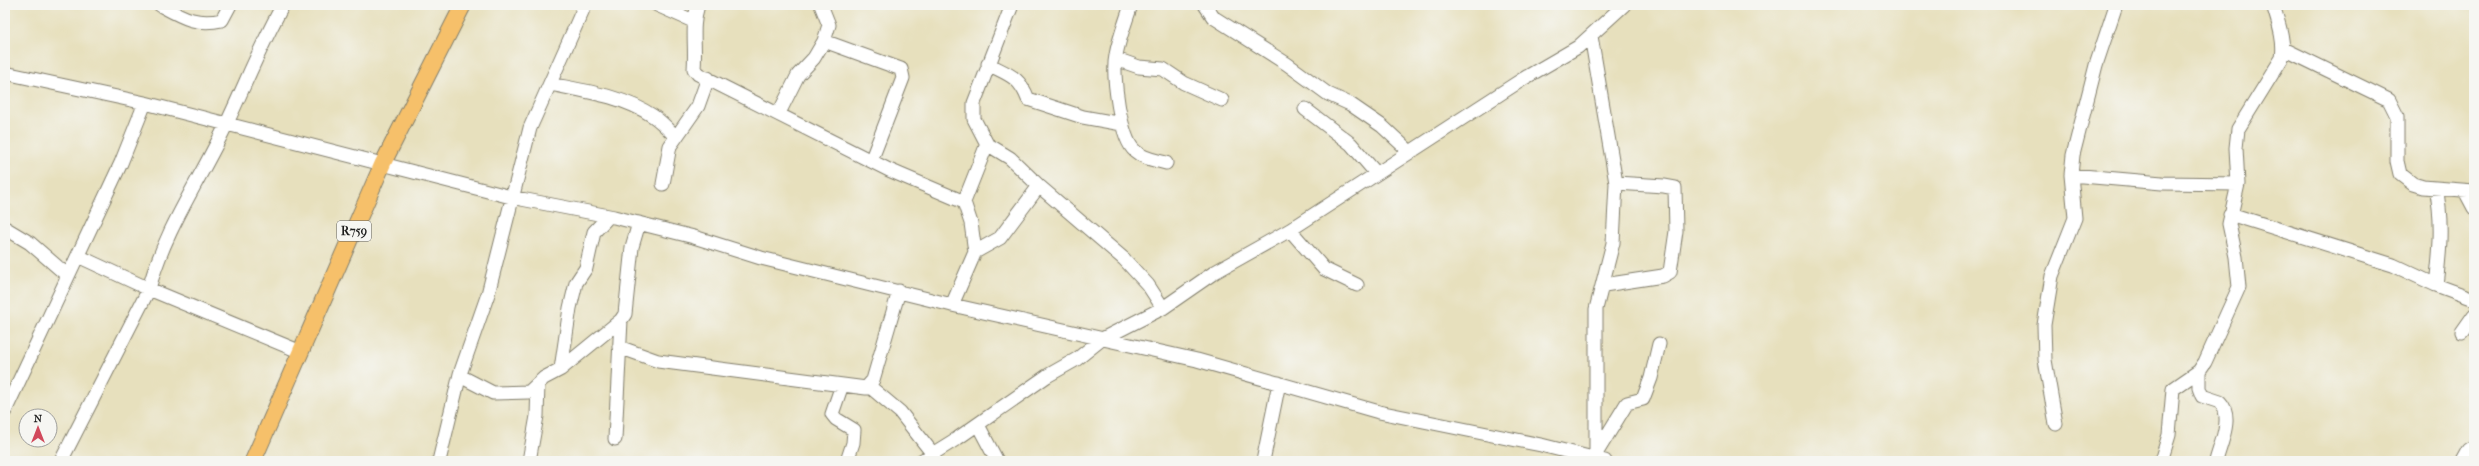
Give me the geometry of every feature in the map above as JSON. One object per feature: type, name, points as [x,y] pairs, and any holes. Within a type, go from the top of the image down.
[{"type":"main road","name":"R759","points":[[253,461],[383,163],[463,5]]},
{"type":"street","points":[[160,5],[187,20],[213,22],[222,20],[230,5]]},
{"type":"street","points":[[61,461],[148,289],[156,260],[226,125],[263,41],[283,5]]},
{"type":"street","points":[[439,461],[460,376],[488,294],[511,197],[530,128],[585,5]]},
{"type":"street","points":[[657,5],[693,22]]},
{"type":"street","points":[[698,5],[693,22],[696,50],[694,69],[698,74],[779,113],[871,161],[964,202]]},
{"type":"street","points":[[779,113],[798,76],[814,58],[824,41],[829,25],[821,5]]},
{"type":"street","points":[[1131,5],[1116,59],[1116,91],[1122,124],[1134,150],[1144,158],[1166,163]]},
{"type":"street","points":[[1205,5],[1213,17],[1287,64],[1328,94],[1350,104],[1382,126],[1410,152]]},
{"type":"street","points":[[922,461],[978,425],[1047,376],[1077,359],[1102,339],[1163,308],[1215,272],[1290,230],[1522,79],[1573,50],[1591,36],[1624,5]]},
{"type":"street","points":[[2056,424],[2046,360],[2044,325],[2052,276],[2075,218],[2071,175],[2073,155],[2096,65],[2116,5]]},
{"type":"street","points":[[2161,461],[2169,435],[2173,389],[2199,371],[2205,362],[2239,287],[2237,264],[2229,224],[2230,214],[2238,184],[2236,148],[2238,129],[2278,66],[2284,49],[2273,5]]},
{"type":"street","points":[[1009,6],[974,103],[974,120],[987,144],[1010,158],[1039,186],[1124,259],[1148,285],[1163,308]]},
{"type":"street","points":[[1591,36],[1616,183],[1613,243],[1604,285],[1596,309],[1599,458]]},
{"type":"street","points":[[824,41],[900,69],[903,78],[882,138],[871,161]]},
{"type":"street","points":[[2284,49],[2389,100],[2397,116],[2397,161],[2400,174],[2413,184],[2470,191],[2474,208]]},
{"type":"street","points":[[1116,59],[1139,67],[1163,69],[1184,83],[1222,100]]},
{"type":"street","points":[[988,64],[1018,80],[1023,85],[1028,99],[1083,117],[1122,124]]},
{"type":"street","points":[[5,73],[145,103],[511,197],[640,223],[694,237],[761,258],[952,305],[1049,325],[1102,339],[1197,360],[1421,422],[1542,444],[1599,458]]},
{"type":"street","points":[[663,184],[670,146],[698,106],[708,78]]},
{"type":"street","points":[[550,84],[615,98],[639,107],[655,117],[676,137]]},
{"type":"street","points":[[5,411],[121,163],[145,103]]},
{"type":"street","points":[[1305,109],[1351,144],[1376,173]]},
{"type":"street","points":[[952,305],[975,252],[971,223],[964,202],[987,144]]},
{"type":"street","points":[[2071,175],[2162,183],[2238,184]]},
{"type":"street","points":[[1604,285],[1663,276],[1670,272],[1676,232],[1675,188],[1616,183]]},
{"type":"street","points":[[975,252],[1000,238],[1039,186]]},
{"type":"street","points":[[2436,188],[2441,212],[2442,240],[2436,285]]},
{"type":"street","points":[[2230,214],[2393,265],[2436,285],[2474,299]]},
{"type":"street","points":[[561,370],[570,308],[576,283],[586,268],[594,232],[609,216]]},
{"type":"street","points":[[460,376],[485,391],[496,394],[525,393],[531,391],[538,384],[561,370],[621,320],[625,314],[632,247],[640,223]]},
{"type":"street","points":[[5,228],[30,243],[68,276]]},
{"type":"street","points":[[1290,230],[1324,269],[1357,285]]},
{"type":"street","points":[[78,256],[148,289],[301,352]]},
{"type":"street","points":[[619,347],[658,361],[861,388],[869,386],[873,380],[899,291]]},
{"type":"street","points":[[2462,332],[2474,315]]},
{"type":"street","points":[[615,439],[621,320]]},
{"type":"street","points":[[1599,458],[1625,405],[1630,401],[1641,401],[1643,399],[1651,378],[1659,344]]},
{"type":"street","points":[[2199,371],[2199,388],[2202,396],[2220,402],[2224,410],[2225,429],[2216,461]]},
{"type":"street","points":[[1263,461],[1279,383]]},
{"type":"street","points":[[529,461],[538,416],[538,384]]},
{"type":"street","points":[[842,385],[832,414],[836,420],[854,430],[853,443],[847,461]]},
{"type":"street","points":[[869,386],[900,412],[933,454]]},
{"type":"street","points":[[978,425],[997,461]]},
{"type":"street","points":[[2462,461],[2468,450],[2474,446]]}]
